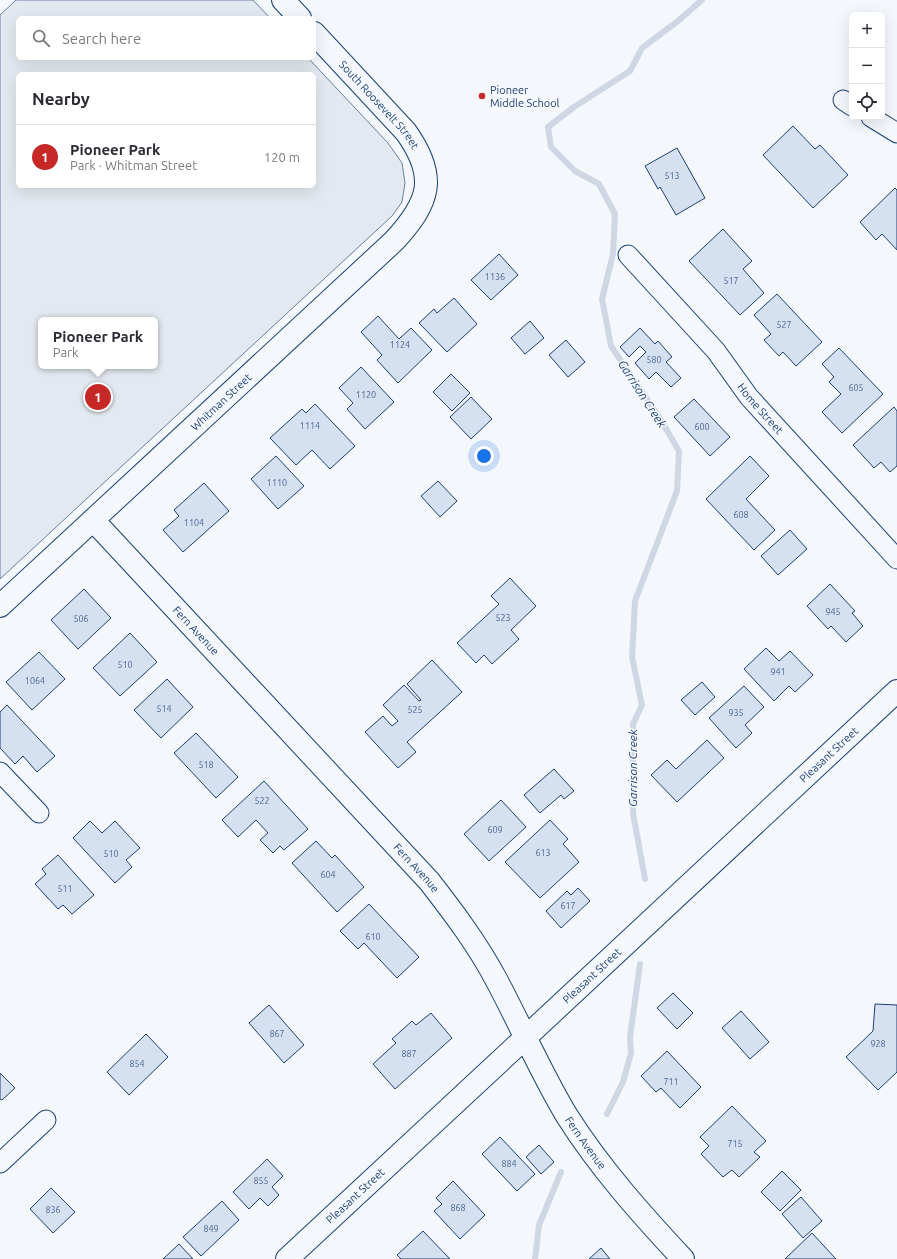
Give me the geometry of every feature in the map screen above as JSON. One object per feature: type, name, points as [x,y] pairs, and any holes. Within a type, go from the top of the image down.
[{"type":"main road","points":[[283,0],[298,16]]},
{"type":"main road","name":"South Roosevelt Street","points":[[316,35],[406,132],[415,145],[422,162],[426,187]]},
{"type":"main road","name":"Whitman Street","points":[[0,606],[394,241],[415,216],[423,202],[426,187]]},
{"type":"main road","name":"Fern Avenue","points":[[94,520],[429,881],[451,909],[481,952],[567,1115],[588,1148],[645,1218],[683,1259]]},
{"type":"main road","name":"Pleasant Street","points":[[287,1259],[897,691]]},
{"type":"street","points":[[876,120],[897,133]]},
{"type":"street","name":"Home Street","points":[[628,255],[716,351],[749,397],[897,560]]},
{"type":"street","points":[[0,772],[39,813]]},
{"type":"street","points":[[0,1163],[46,1120]]},
{"type":"shaded area","points":[[16,0],[253,0],[268,16],[16,16],[16,60],[310,60],[388,143],[402,163],[405,183],[402,202],[392,216],[0,579],[0,15]]},
{"type":"building","points":[[793,126],[815,149],[820,145],[848,175],[813,208],[763,155]]},
{"type":"building","points":[[677,148],[705,198],[676,215],[660,187],[658,189],[645,166]]},
{"type":"building","points":[[895,188],[897,190],[897,250],[882,234],[876,240],[860,222]]},
{"type":"building","points":[[723,229],[752,261],[743,269],[764,293],[740,315],[689,261]]},
{"type":"building","points":[[499,254],[518,275],[491,300],[471,280]]},
{"type":"building","points":[[777,294],[822,342],[796,366],[783,352],[779,356],[764,340],[771,334],[754,315]]},
{"type":"building","points":[[454,298],[477,324],[447,352],[419,323],[434,309],[437,313]]},
{"type":"building","points":[[378,316],[399,339],[411,328],[432,350],[398,383],[377,360],[382,355],[361,332]]},
{"type":"building","points":[[530,321],[544,338],[525,354],[511,338]]},
{"type":"building","points":[[640,328],[655,344],[658,341],[672,357],[666,362],[681,378],[671,387],[656,372],[649,379],[635,363],[646,352],[640,346],[629,357],[620,347]]},
{"type":"building","points":[[566,340],[585,362],[568,377],[549,355]]},
{"type":"building","points":[[839,348],[883,394],[842,433],[822,412],[841,394],[829,382],[834,377],[822,364]]},
{"type":"building","points":[[361,367],[394,402],[365,429],[347,409],[353,403],[339,388]]},
{"type":"building","points":[[451,374],[470,393],[452,411],[433,392]]},
{"type":"building","points":[[471,397],[492,419],[471,439],[450,417]]},
{"type":"building","points":[[694,399],[730,437],[710,456],[674,417]]},
{"type":"building","points":[[315,404],[355,446],[330,469],[312,450],[296,465],[270,438],[302,409],[306,413]]},
{"type":"building","points":[[894,407],[897,411],[897,466],[890,472],[881,462],[874,468],[853,445]]},
{"type":"building","points":[[276,456],[304,486],[278,509],[251,479]]},
{"type":"building","points":[[750,456],[769,476],[746,499],[775,530],[754,550],[706,499]]},
{"type":"building","points":[[438,481],[457,501],[440,517],[421,496]]},
{"type":"building","points":[[204,483],[229,511],[183,552],[163,530],[179,516],[174,510]]},
{"type":"building","points":[[790,530],[807,549],[778,575],[761,556]]},
{"type":"building","points":[[510,578],[536,606],[511,630],[519,639],[492,664],[484,655],[476,663],[457,643],[499,604],[491,596]]},
{"type":"building","points":[[830,584],[855,611],[852,613],[863,626],[846,642],[831,626],[828,629],[807,606]]},
{"type":"building","points":[[84,589],[111,618],[78,649],[51,620]]},
{"type":"building","points":[[130,633],[157,662],[120,696],[93,668]]},
{"type":"building","points":[[766,648],[779,661],[790,651],[813,675],[795,692],[789,686],[774,701],[744,669]]},
{"type":"building","points":[[39,652],[65,679],[32,710],[6,682]]},
{"type":"building","points":[[432,660],[462,692],[407,742],[416,752],[398,768],[365,732],[383,716],[392,726],[398,721],[383,705],[404,685],[419,701],[421,700],[407,684]]},
{"type":"building","points":[[167,679],[193,707],[161,738],[134,710]]},
{"type":"building","points":[[702,682],[715,697],[695,715],[681,700]]},
{"type":"building","points":[[744,686],[764,707],[745,725],[752,733],[736,748],[709,718]]},
{"type":"building","points":[[7,705],[55,756],[37,772],[23,756],[15,764],[0,748],[0,712]]},
{"type":"building","points":[[196,733],[238,777],[216,798],[174,753]]},
{"type":"building","points":[[707,740],[724,758],[677,802],[651,775],[667,760],[676,769]]},
{"type":"building","points":[[554,769],[574,791],[564,799],[561,795],[540,813],[524,795]]},
{"type":"building","points":[[264,781],[308,829],[284,850],[280,846],[273,853],[260,840],[268,833],[256,820],[238,837],[222,820]]},
{"type":"building","points":[[501,800],[526,827],[489,861],[464,834]]},
{"type":"building","points":[[550,820],[568,839],[563,844],[579,862],[540,898],[505,862]]},
{"type":"building","points":[[90,821],[102,833],[115,821],[140,848],[126,860],[132,867],[115,883],[73,838]]},
{"type":"building","points":[[316,841],[332,858],[335,855],[364,887],[337,912],[292,863]]},
{"type":"building","points":[[58,855],[94,895],[72,914],[63,905],[58,909],[35,884],[46,874],[42,869]]},
{"type":"building","points":[[578,888],[590,901],[561,928],[546,911],[567,891],[571,895]]},
{"type":"building","points":[[369,904],[419,957],[397,978],[364,943],[358,949],[340,931]]},
{"type":"building","points":[[673,993],[693,1013],[677,1029],[657,1008]]},
{"type":"building","points":[[875,1004],[897,1005],[897,1072],[878,1090],[846,1057],[873,1031]]},
{"type":"building","points":[[269,1005],[304,1045],[284,1063],[249,1023]]},
{"type":"building","points":[[741,1011],[769,1042],[750,1059],[722,1028]]},
{"type":"building","points":[[431,1013],[452,1038],[395,1089],[373,1064],[396,1043],[392,1039],[412,1021],[416,1025]]},
{"type":"building","points":[[146,1034],[168,1057],[129,1095],[107,1072]]},
{"type":"building","points":[[667,1051],[701,1087],[680,1108],[661,1088],[656,1092],[641,1076]]},
{"type":"building","points":[[0,1073],[15,1088],[2,1100],[0,1099]]},
{"type":"building","points":[[732,1106],[766,1141],[754,1152],[760,1157],[739,1177],[732,1170],[723,1177],[701,1154],[709,1146],[700,1137]]},
{"type":"building","points":[[500,1137],[535,1174],[517,1191],[482,1154]]},
{"type":"building","points":[[539,1145],[554,1162],[541,1174],[526,1157]]},
{"type":"building","points":[[267,1159],[283,1176],[272,1187],[279,1195],[268,1206],[260,1198],[249,1209],[233,1192]]},
{"type":"building","points":[[782,1171],[801,1190],[780,1211],[761,1192]]},
{"type":"building","points":[[453,1181],[485,1215],[460,1239],[434,1211],[442,1204],[436,1198]]},
{"type":"building","points":[[51,1188],[75,1212],[53,1233],[30,1209]]},
{"type":"building","points":[[801,1197],[822,1221],[803,1238],[782,1214]]},
{"type":"building","points":[[222,1201],[239,1220],[201,1256],[183,1237]]},
{"type":"building","points":[[423,1231],[450,1259],[401,1259],[397,1255]]},
{"type":"building","points":[[812,1233],[836,1259],[785,1259]]},
{"type":"building","points":[[179,1244],[193,1259],[163,1259]]},
{"type":"building","points":[[601,1248],[610,1259],[589,1259]]},
{"type":"waterway","name":"Garrison Creek","points":[[645,879],[633,813],[633,724],[642,705],[632,657],[635,601],[677,491],[679,451],[659,417],[611,346],[602,299],[613,254],[615,214],[599,184],[575,171],[551,147],[548,127],[574,107],[630,71],[642,48],[678,21],[702,0]]},
{"type":"waterway","name":"Garrison Creek","points":[[607,1114],[623,1082],[631,1053],[630,1037],[640,964]]},
{"type":"waterway","name":"Garrison Creek","points":[[535,1259],[539,1225],[561,1172]]},
{"type":"place","name":"Pioneer Middle School","points":[[482,96]]},
{"type":"place","name":"Pioneer Park","points":[[98,397]]}]
